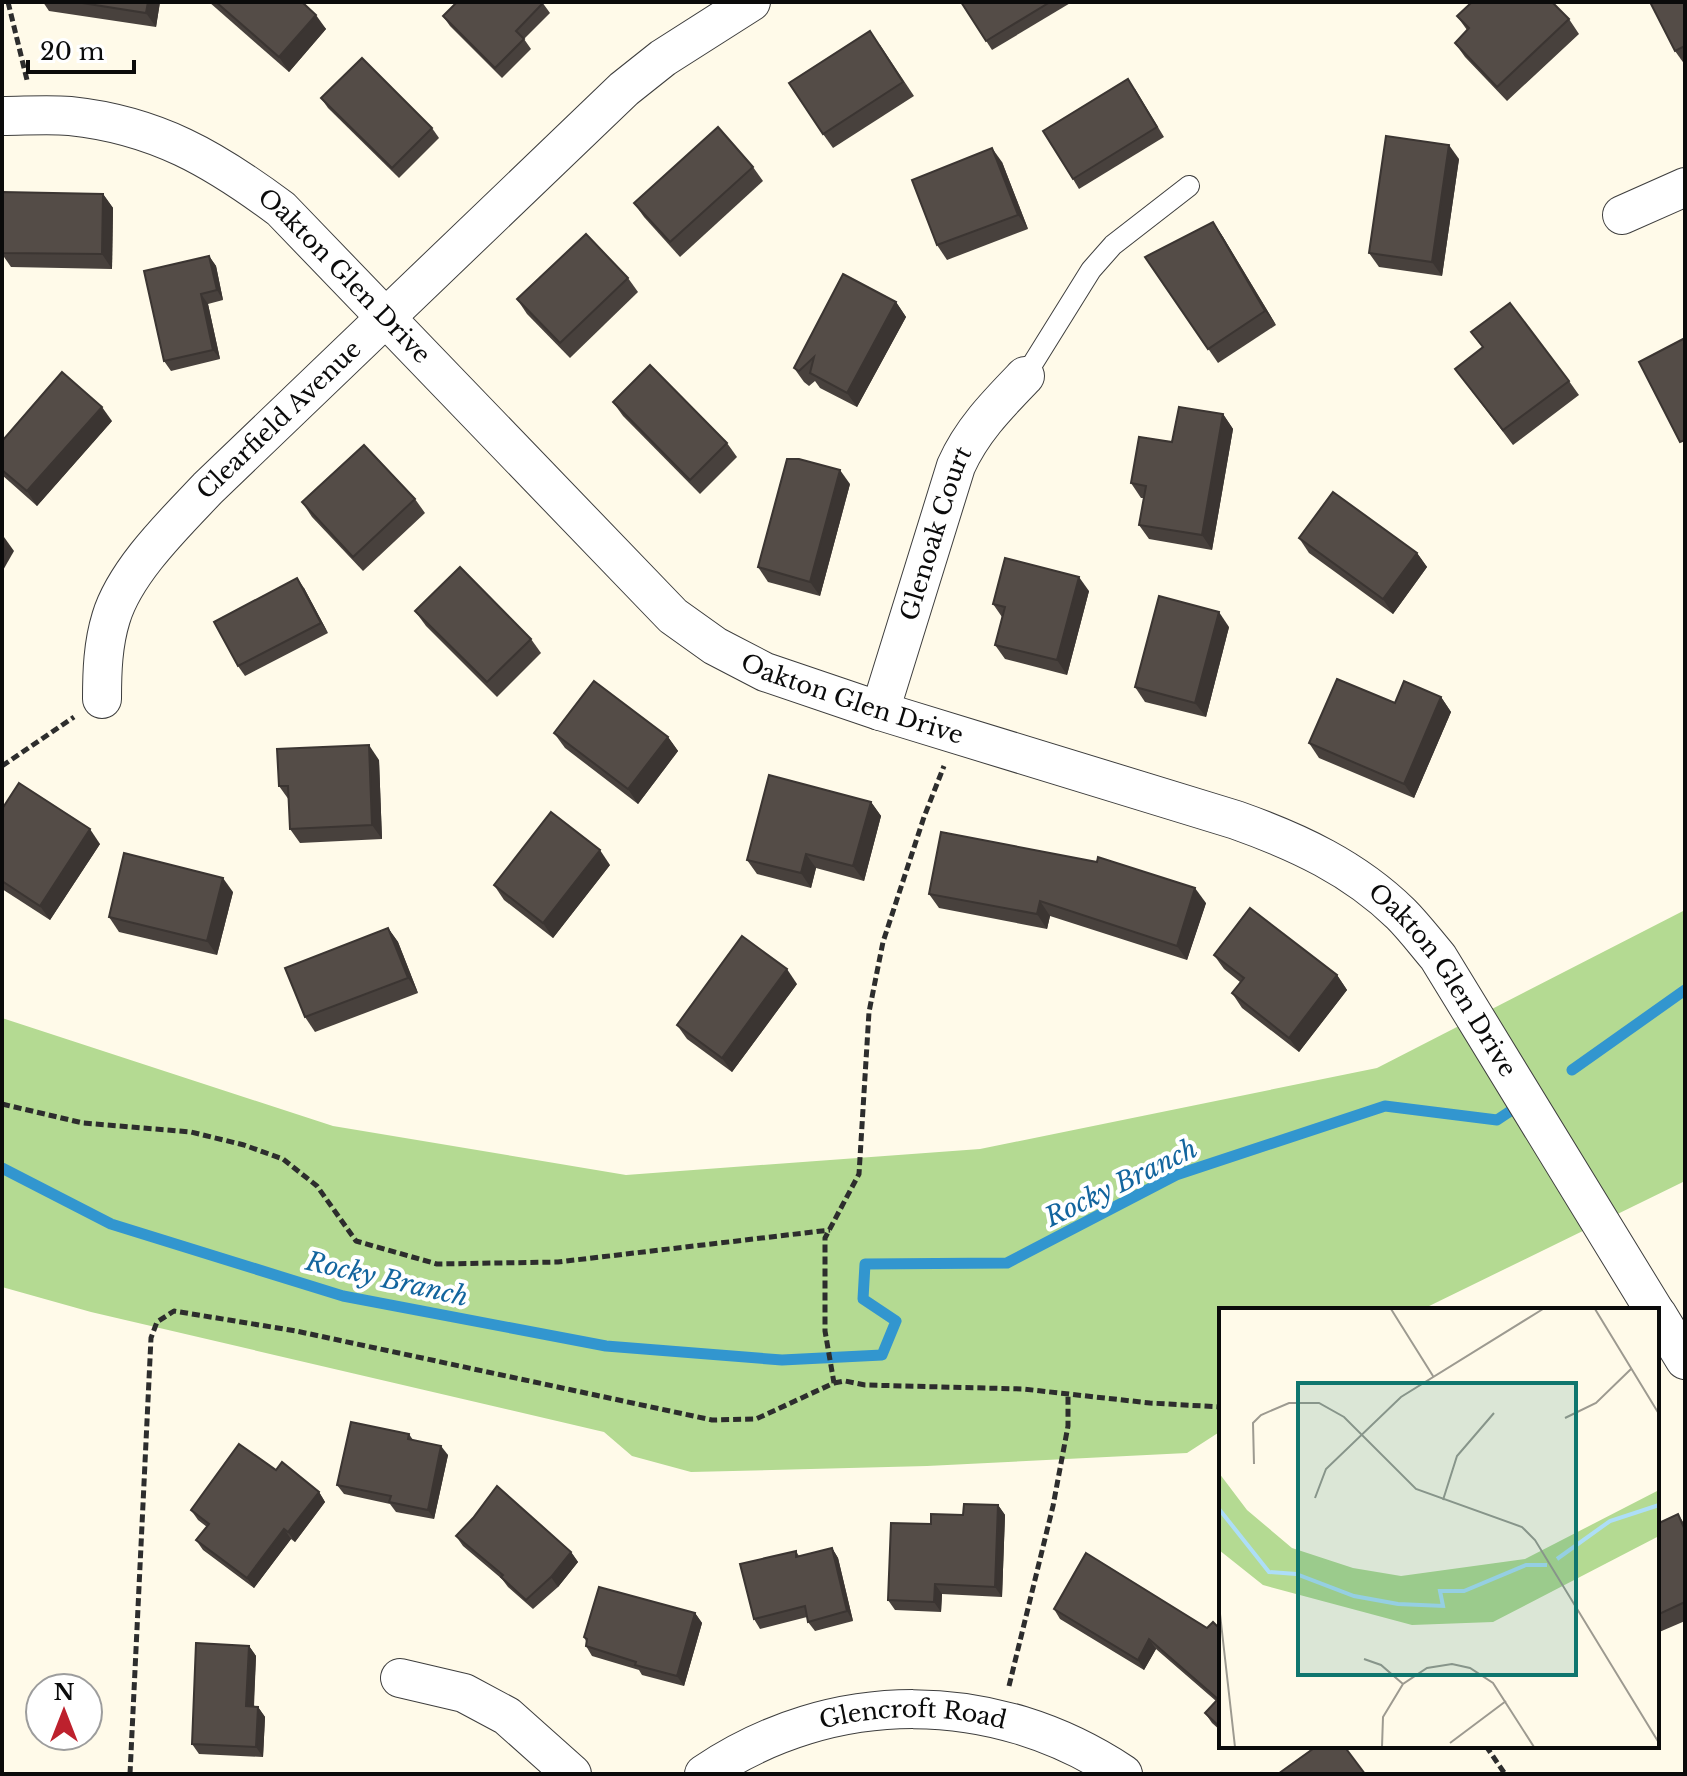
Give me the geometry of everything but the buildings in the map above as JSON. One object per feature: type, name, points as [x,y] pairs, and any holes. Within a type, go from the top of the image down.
[{"type":"street","name":"Clearfield Avenue","points":[[102,699],[103,656],[111,616],[128,582],[208,488],[624,89],[663,58],[751,2]]},
{"type":"street","name":"Oakton Glen Drive","points":[[18,116],[69,116],[125,126],[181,145],[233,173],[281,209],[673,616],[715,646],[765,672],[880,711],[1250,825],[1301,844],[1358,878],[1401,914],[1438,957],[1654,1308]]},
{"type":"street","points":[[1622,215],[1685,187]]},
{"type":"street","name":"Glenoak Court","points":[[880,711],[960,456],[984,418],[1025,376]]},
{"type":"street","name":"Oakton Glen Drive","points":[[1659,1317],[1685,1360]]},
{"type":"street","points":[[400,1678],[464,1693],[507,1716],[572,1774]]},
{"type":"street","name":"Glencroft Road","points":[[704,1774],[733,1754],[781,1732],[830,1717],[881,1710],[933,1708],[1001,1719],[1047,1732],[1093,1754],[1123,1774]]},
{"type":"lane","points":[[1025,376],[1091,270],[1113,245],[1189,186]]},
{"type":"path","points":[[8,2],[18,116]]},
{"type":"path","points":[[2,766],[102,699]]},
{"type":"path","points":[[834,1382],[825,1331],[825,1238],[859,1174],[869,1012],[883,942],[924,817],[956,735]]},
{"type":"path","points":[[2,1104],[83,1123],[191,1132],[244,1145],[283,1159],[317,1186],[356,1241],[437,1264],[558,1262],[830,1230]]},
{"type":"path","points":[[130,1774],[151,1338],[157,1322],[174,1311],[296,1331],[712,1420],[756,1419],[834,1382],[845,1381],[865,1385],[1023,1389],[1219,1407]]},
{"type":"path","points":[[1001,1719],[1053,1506],[1068,1426],[1068,1394]]},
{"type":"path","points":[[1487,1748],[1505,1774]]},
{"type":"green space","points":[[1685,910],[1685,1181],[1425,1308],[1219,1308],[1219,1432],[1187,1453],[927,1466],[691,1472],[632,1456],[604,1432],[91,1312],[2,1287],[2,1018],[333,1126],[626,1175],[980,1149],[1377,1068]]},
{"type":"waterway","name":"Rocky Branch","points":[[1572,1070],[1685,990]]},
{"type":"waterway","points":[[2,1168],[111,1224],[343,1296],[606,1346],[782,1360],[882,1355],[896,1321],[863,1299],[865,1264],[1007,1263],[1176,1175],[1385,1106],[1497,1120],[1521,1104]]}]
